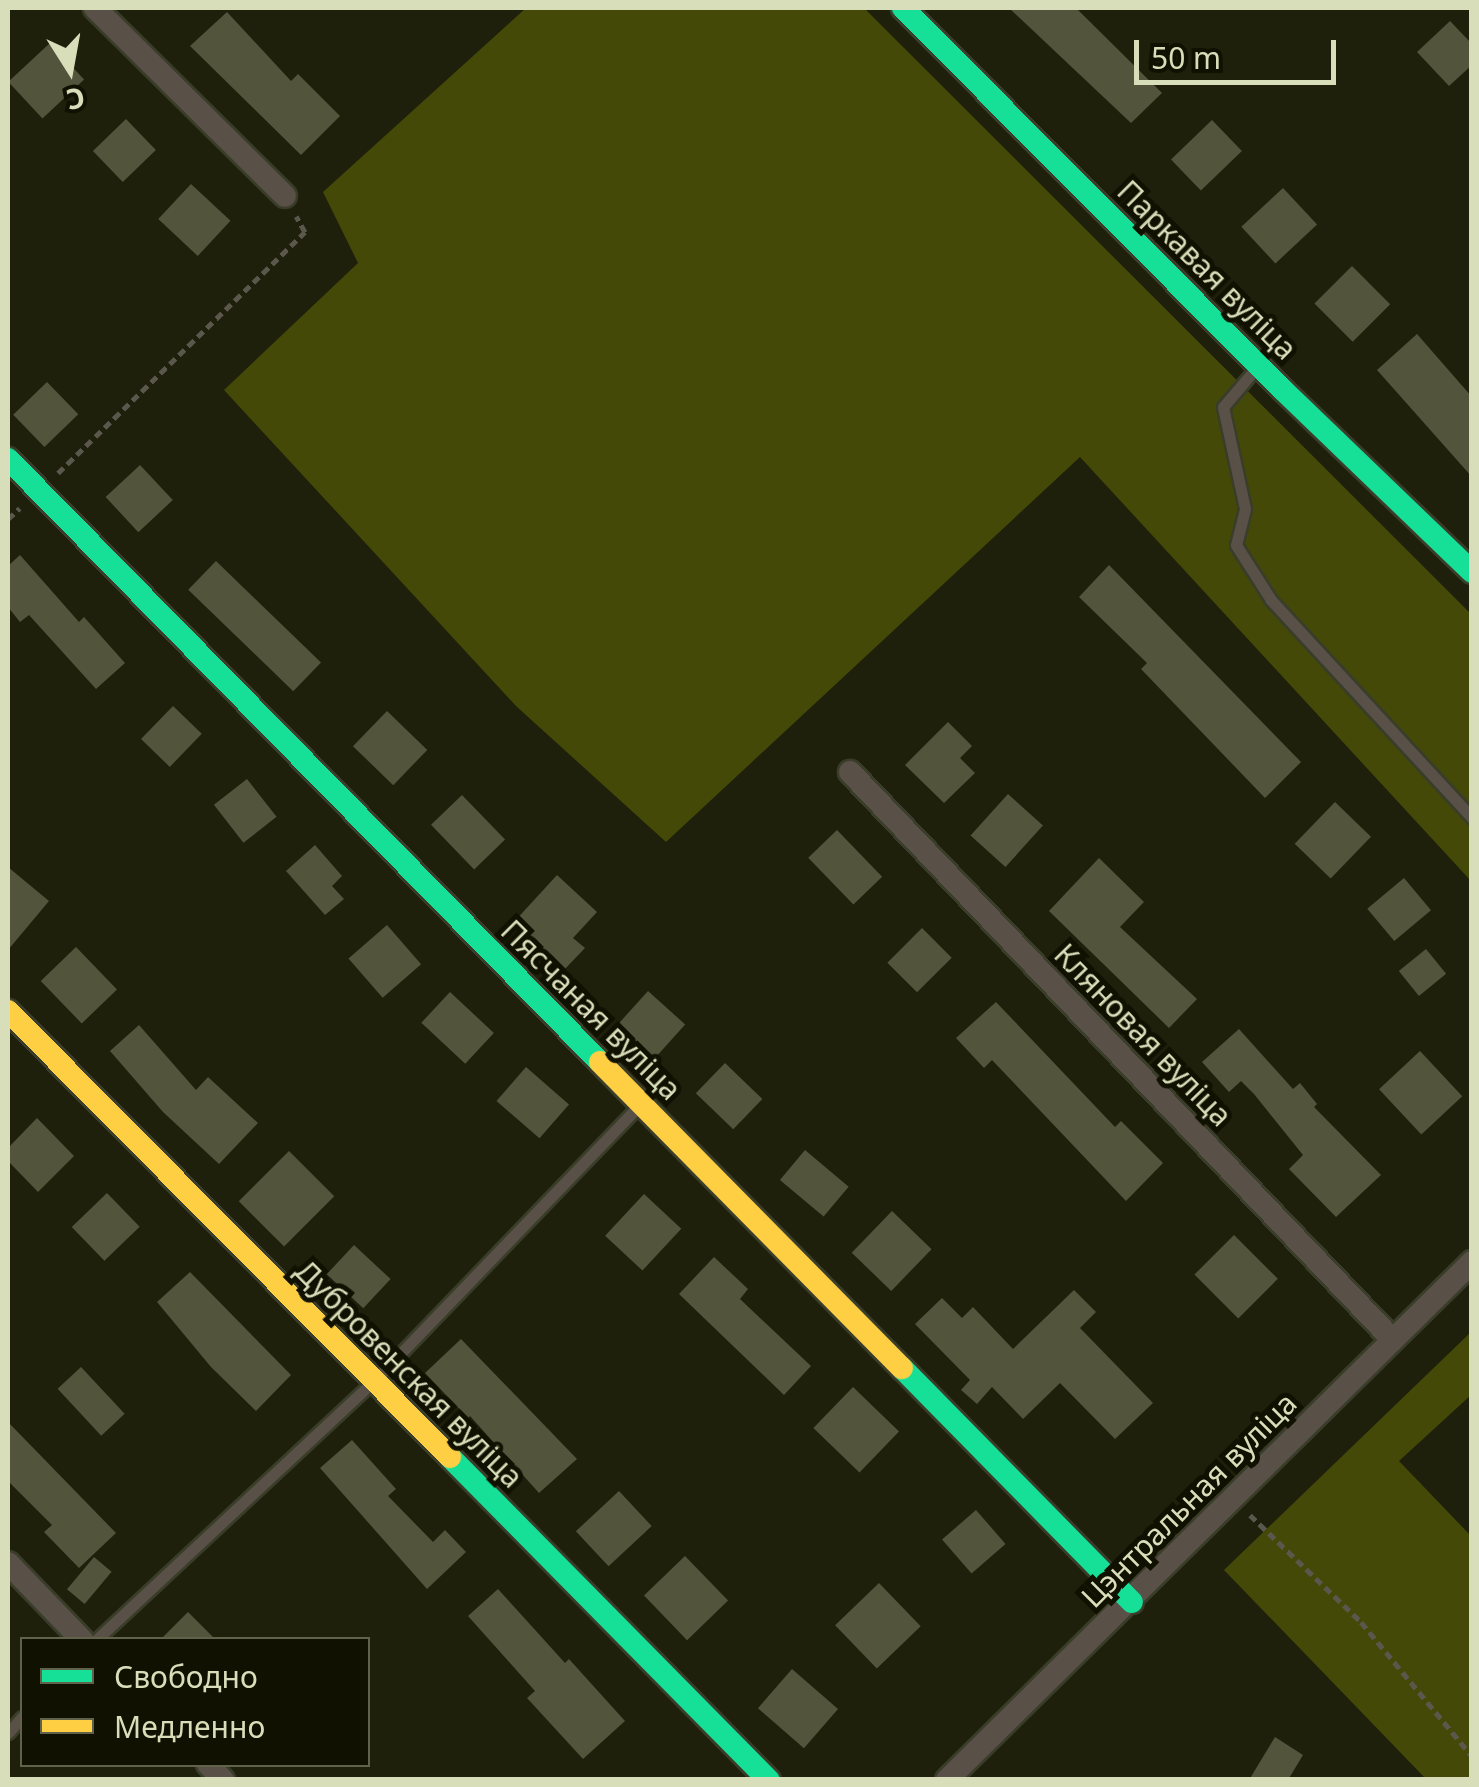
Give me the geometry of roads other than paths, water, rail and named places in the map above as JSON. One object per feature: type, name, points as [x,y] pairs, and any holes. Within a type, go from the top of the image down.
[{"type":"street","points":[[95,8],[285,196]]},
{"type":"street","name":"Паркавая вуліца","points":[[902,8],[1472,572]]},
{"type":"street","name":"Пясчаная вуліца","points":[[8,460],[1132,1602]]},
{"type":"street","name":"Кляновая вуліца","points":[[850,772],[1392,1339]]},
{"type":"street","name":"Дубровенская вуліца","points":[[8,1011],[769,1780]]},
{"type":"street","name":"Цэнтральная вуліца","points":[[947,1780],[1132,1602],[1472,1262]]},
{"type":"street","points":[[8,1563],[79,1637]]},
{"type":"lane","points":[[1260,364],[1223,407],[1245,509],[1236,545],[1271,600],[1472,818]]},
{"type":"lane","points":[[99,1637],[374,1382],[642,1104]]}]
